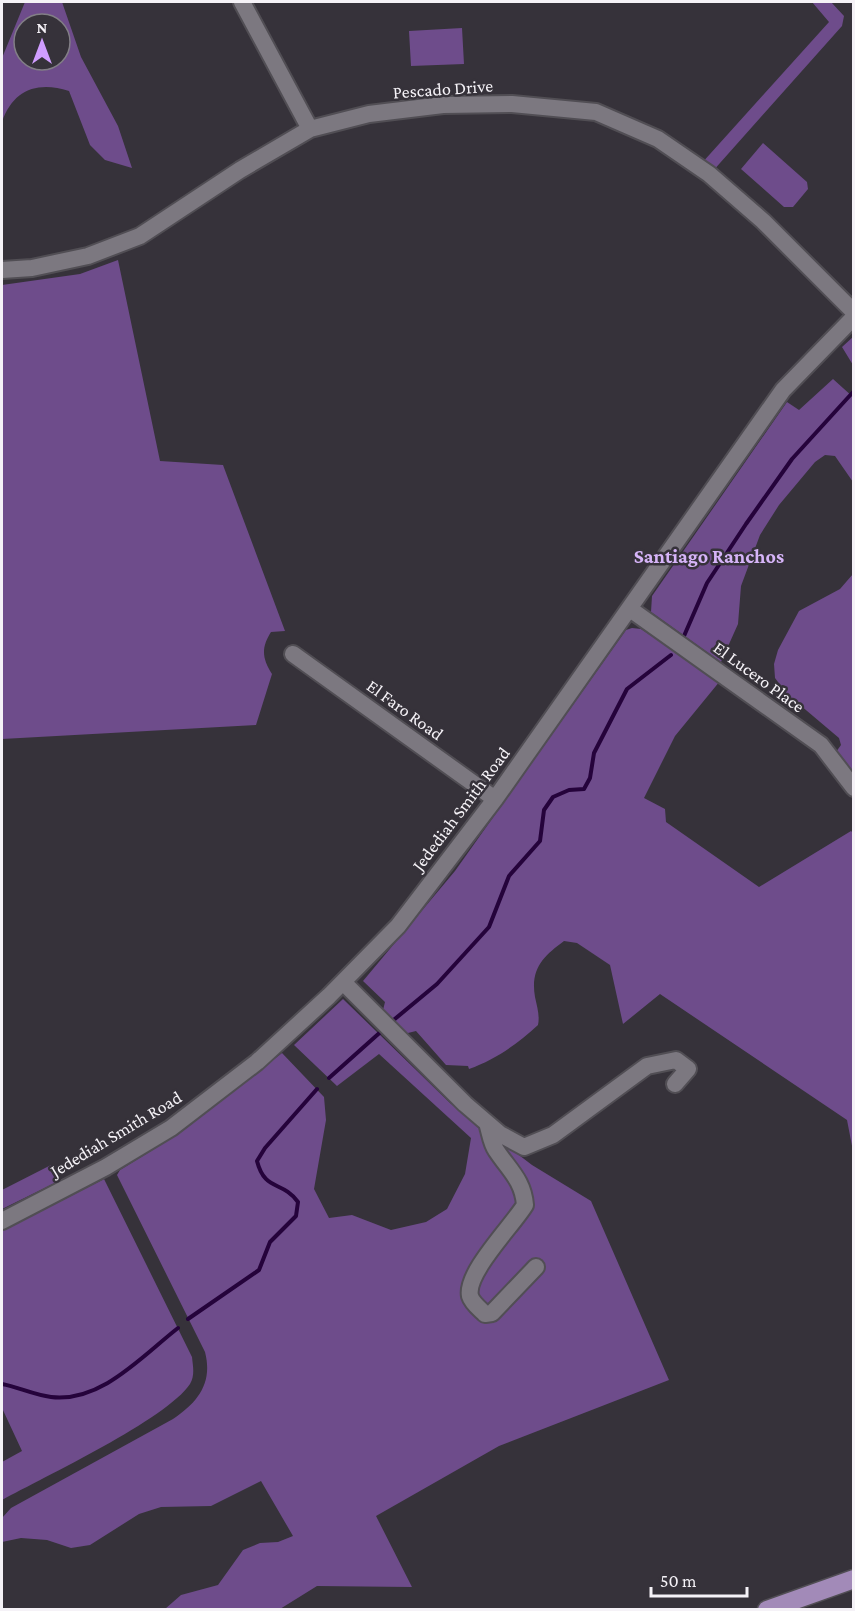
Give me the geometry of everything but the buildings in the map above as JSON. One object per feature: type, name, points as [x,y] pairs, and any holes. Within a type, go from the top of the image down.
[{"type":"main road","points":[[767,1610],[854,1579]]},
{"type":"street","points":[[242,2],[310,129]]},
{"type":"street","name":"Pescado Drive","points":[[2,270],[32,268],[88,256],[140,236],[240,170],[310,129],[369,114],[443,105],[512,104],[596,112],[658,139],[709,174],[763,221],[854,312]]},
{"type":"street","name":"Jedediah Smith Road","points":[[2,1221],[106,1167],[171,1128],[257,1062],[343,982],[398,926],[495,799],[783,390],[854,317]]},
{"type":"street","name":"El Lucero Place","points":[[630,609],[821,746],[854,788]]},
{"type":"street","name":"El Faro Road","points":[[293,654],[495,799]]},
{"type":"street","points":[[343,982],[398,1039],[486,1122],[500,1134],[524,1147],[553,1135],[647,1066],[676,1060],[688,1069],[675,1084]]},
{"type":"street","points":[[486,1122],[494,1148],[518,1177],[524,1191],[525,1204],[515,1222],[481,1263],[471,1287],[470,1294],[473,1302],[485,1314],[492,1313],[536,1267]]},
{"type":"shaded area","points":[[25,2],[62,2],[65,12],[21,12]]},
{"type":"shaded area","points":[[812,2],[831,2],[844,16],[842,26],[712,172],[701,164],[829,22]]},
{"type":"shaded area","points":[[462,28],[464,64],[411,66],[409,31]]},
{"type":"shaded area","points":[[72,31],[81,57],[118,126],[132,168],[105,160],[90,145],[69,91],[47,87],[28,91],[13,102],[2,122],[2,58],[12,34],[12,72],[72,72]]},
{"type":"shaded area","points":[[763,143],[807,182],[808,189],[793,207],[784,207],[741,169]]},
{"type":"shaded area","points":[[118,260],[160,461],[223,465],[285,631],[271,632],[264,648],[266,663],[272,674],[256,725],[2,739],[2,285],[80,274]]},
{"type":"shaded area","points":[[853,337],[853,365],[842,347]]},
{"type":"shaded area","points":[[833,379],[853,397],[853,482],[835,456],[825,455],[815,462],[779,505],[760,535],[741,586],[738,624],[721,662],[651,612],[652,596],[787,402],[799,410]]},
{"type":"shaded area","points":[[853,574],[854,773],[852,774],[836,752],[841,745],[839,738],[787,694],[775,678],[774,664],[778,650],[799,611],[840,589]]},
{"type":"shaded area","points":[[641,629],[720,681],[675,736],[644,798],[665,809],[666,822],[759,887],[851,831],[853,833],[853,1151],[847,1120],[660,994],[623,1024],[610,965],[577,943],[564,941],[550,952],[537,970],[534,987],[538,1025],[505,1051],[469,1069],[468,1066],[446,1065],[416,1031],[404,1034],[382,1014],[385,1002],[363,981],[455,871],[626,630]]},
{"type":"shaded area","points":[[343,999],[450,1103],[532,1165],[591,1201],[669,1380],[499,1446],[376,1516],[412,1587],[317,1586],[280,1609],[165,1609],[181,1595],[218,1585],[243,1550],[260,1543],[278,1542],[293,1536],[261,1481],[211,1506],[161,1507],[139,1514],[90,1545],[71,1548],[47,1540],[21,1538],[2,1542],[2,1518],[11,1508],[173,1419],[190,1406],[205,1382],[207,1363],[205,1352],[117,1175],[120,1170],[180,1133],[282,1053],[324,1097],[326,1120],[314,1189],[329,1218],[352,1215],[391,1230],[426,1222],[447,1209],[465,1174],[471,1138],[379,1054],[337,1086],[294,1045]]},
{"type":"shaded area","points":[[51,1165],[59,1181],[2,1209],[2,1190]]},
{"type":"shaded area","points":[[104,1179],[192,1357],[192,1381],[177,1398],[157,1414],[2,1500],[2,1462],[22,1451],[2,1408],[2,1231]]},
{"type":"waterway","points":[[684,636],[707,583],[746,524],[792,459],[854,391]]},
{"type":"waterway","points":[[390,1023],[437,984],[489,927],[509,876],[540,841],[544,810],[553,797],[569,790],[584,789],[590,778],[594,753],[627,689],[671,655]]},
{"type":"waterway","points":[[329,1078],[385,1028]]},
{"type":"waterway","points":[[188,1319],[259,1270],[270,1242],[296,1216],[298,1202],[292,1195],[269,1182],[260,1171],[257,1161],[265,1148],[317,1089]]},
{"type":"waterway","points":[[2,1384],[51,1397],[69,1397],[87,1393],[120,1375],[178,1328]]},
{"type":"district","name":"Santiago Ranchos","points":[[709,556]]}]
